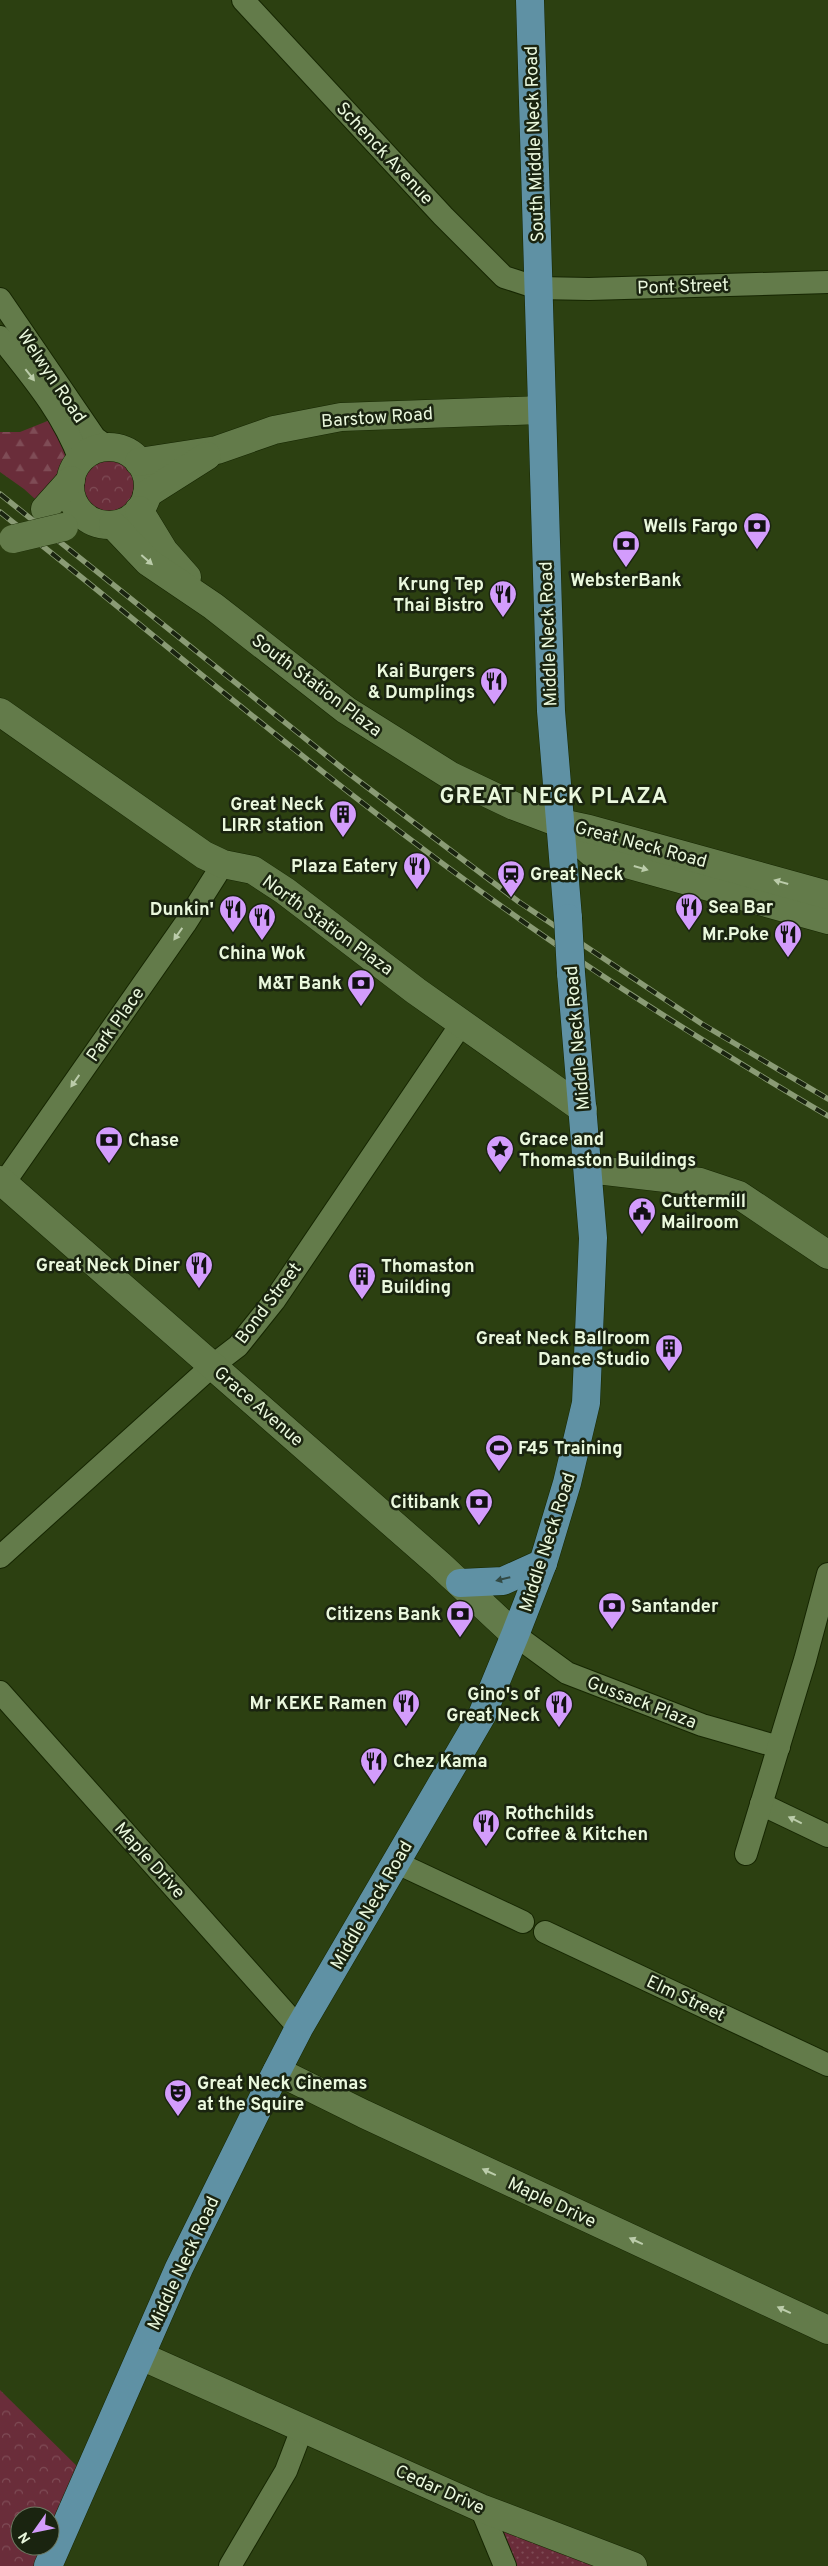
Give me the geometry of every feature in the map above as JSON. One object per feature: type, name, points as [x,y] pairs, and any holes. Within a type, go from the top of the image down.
[{"type":"main road","name":"South Middle Neck Road","points":[[530,0],[538,288]]},
{"type":"main road","name":"Middle Neck Road","points":[[48,2566],[179,2268],[277,2071],[299,2028],[482,1715],[543,1564],[567,1483],[586,1404],[592,1276],[588,1169],[550,712],[538,288]]},
{"type":"main road","points":[[460,1584],[503,1581],[543,1564]]},
{"type":"street","name":"Schenck Avenue","points":[[243,0],[504,277],[538,288]]},
{"type":"street","name":"Pont Street","points":[[538,288],[589,289],[828,282]]},
{"type":"street","name":"Welwyn Road","points":[[0,299],[91,433],[108,448]]},
{"type":"street","name":"Welwyn Road","points":[[0,337],[60,416],[72,437],[75,470]]},
{"type":"street","name":"Barstow Road","points":[[139,462],[217,450],[274,430],[341,417],[541,410]]},
{"type":"street","points":[[6,543],[54,518],[104,524],[123,523],[143,502],[148,483],[139,462],[126,452],[108,448],[90,452],[75,470],[54,518]]},
{"type":"street","name":"Barstow Road","points":[[143,502],[217,450]]},
{"type":"street","points":[[75,470],[74,502],[80,512],[104,524]]},
{"type":"street","name":"South Station Plaza","points":[[143,502],[164,551],[213,606]]},
{"type":"street","name":"South Station Plaza","points":[[104,524],[148,562],[213,606],[341,707],[418,756],[472,786],[559,823]]},
{"type":"street","name":"North Station Plaza","points":[[0,712],[204,855],[223,864],[253,870],[285,891],[462,1023],[583,1109]]},
{"type":"street","name":"Great Neck Road","points":[[559,823],[589,829],[828,896]]},
{"type":"street","name":"Great Neck Road","points":[[559,823],[594,855],[828,920]]},
{"type":"street","name":"Park Place","points":[[2,1182],[185,924],[223,864]]},
{"type":"street","name":"Bond Street","points":[[0,1557],[212,1366],[238,1346],[274,1301],[462,1023]]},
{"type":"street","points":[[588,1169],[700,1182],[739,1195],[828,1255]]},
{"type":"street","name":"Grace Avenue","points":[[2,1182],[460,1584],[515,1635]]},
{"type":"street","points":[[746,1854],[779,1748],[828,1574]]},
{"type":"street","name":"Gussack Plaza","points":[[515,1635],[567,1673],[702,1725],[779,1748]]},
{"type":"street","name":"Maple Drive","points":[[0,1692],[299,2028]]},
{"type":"street","points":[[761,1804],[828,1836]]},
{"type":"street","points":[[395,1862],[524,1922]]},
{"type":"street","name":"Elm Street","points":[[545,1932],[828,2065]]},
{"type":"street","name":"Maple Drive","points":[[277,2071],[364,2114],[828,2330]]},
{"type":"street","points":[[142,2353],[163,2345],[193,2368],[250,2406]]},
{"type":"street","name":"Cedar Drive","points":[[142,2353],[169,2387],[200,2396],[250,2406],[481,2508],[632,2566]]},
{"type":"street","points":[[230,2566],[286,2471],[302,2429]]},
{"type":"street","points":[[481,2508],[505,2566]]},
{"type":"green space","points":[[60,416],[80,460],[45,508],[24,489],[0,472],[0,432],[20,432]]},
{"type":"green space","points":[[108,448],[122,451],[135,459],[143,472],[146,486],[143,500],[135,513],[122,521],[108,524],[94,521],[81,513],[73,500],[70,486],[73,472],[81,459],[94,451]]},
{"type":"green space","points":[[0,2390],[88,2477],[60,2541],[60,2506],[10,2506],[10,2556],[53,2556],[49,2566],[0,2566]]},
{"type":"green space","points":[[493,2522],[601,2566],[511,2566]]},
{"type":"railway","points":[[0,494],[347,772],[519,902],[702,1024],[828,1099]]},
{"type":"railway","points":[[0,512],[317,767],[445,866],[549,940],[628,992],[707,1043],[828,1116]]},
{"type":"place","name":"Wells Fargo","points":[[757,550]]},
{"type":"place","name":"WebsterBank","points":[[626,568]]},
{"type":"place","name":"Krung Tep Thai Bistro","points":[[503,618]]},
{"type":"place","name":"Kai Burgers & Dumplings","points":[[494,705]]},
{"type":"place","name":"Great Neck LIRR station","points":[[343,838]]},
{"type":"place","name":"Plaza Eatery","points":[[417,890]]},
{"type":"place","name":"Great Neck","points":[[511,898]]},
{"type":"place","name":"Sea Bar","points":[[689,931]]},
{"type":"place","name":"Dunkin'","points":[[233,933]]},
{"type":"place","name":"China Wok","points":[[262,941]]},
{"type":"place","name":"Mr.Poke","points":[[788,958]]},
{"type":"place","name":"M&T Bank","points":[[361,1007]]},
{"type":"place","name":"Chase","points":[[109,1164]]},
{"type":"place","name":"Grace and Thomaston Buildings","points":[[500,1173]]},
{"type":"place","name":"Cuttermill Mailroom","points":[[642,1235]]},
{"type":"place","name":"Great Neck Diner","points":[[199,1289]]},
{"type":"place","name":"Thomaston Building","points":[[362,1300]]},
{"type":"place","name":"Great Neck Ballroom Dance Studio","points":[[669,1372]]},
{"type":"place","name":"F45 Training","points":[[499,1472]]},
{"type":"place","name":"Citibank","points":[[479,1526]]},
{"type":"place","name":"Santander","points":[[612,1630]]},
{"type":"place","name":"Citizens Bank","points":[[460,1638]]},
{"type":"place","name":"Mr KEKE Ramen","points":[[406,1727]]},
{"type":"place","name":"Gino's of Great Neck","points":[[559,1728]]},
{"type":"place","name":"Chez Kama","points":[[374,1785]]},
{"type":"place","name":"Rothchilds Coffee & Kitchen","points":[[486,1847]]},
{"type":"place","name":"Great Neck Cinemas at the Squire","points":[[178,2117]]},
{"type":"district","name":"GREAT NECK PLAZA","points":[[554,795]]}]
